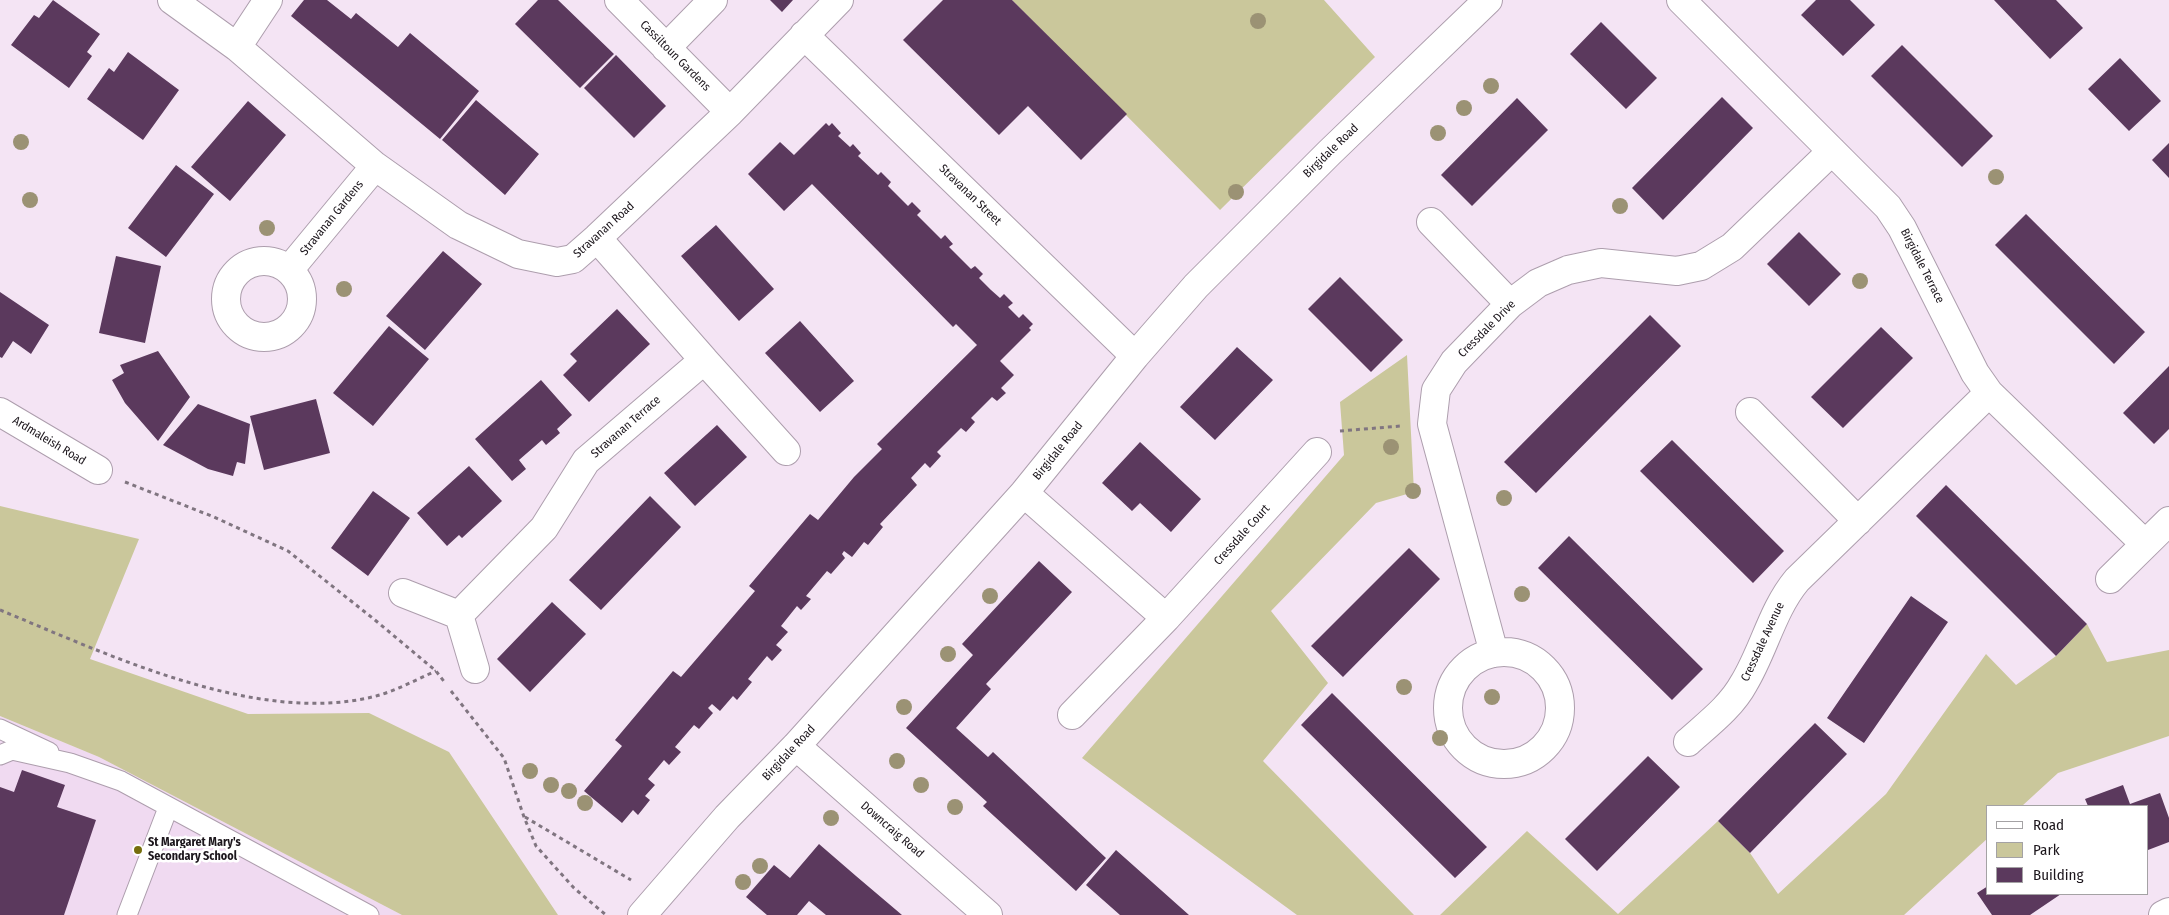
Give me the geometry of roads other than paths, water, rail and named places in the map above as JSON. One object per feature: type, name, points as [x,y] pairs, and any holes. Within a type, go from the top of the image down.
[{"type":"street","name":"Stravanan Road","points":[[172,0],[237,47],[375,166],[458,225],[518,254],[557,262],[573,259],[598,238],[730,112],[839,0]]},
{"type":"street","points":[[237,47],[268,0]]},
{"type":"street","name":"Cassiltoun Gardens","points":[[619,0],[730,112]]},
{"type":"street","points":[[666,48],[713,0]]},
{"type":"street","name":"Birgidale Road","points":[[650,906],[727,816],[796,746],[1024,493],[1136,356],[1210,272],[1329,153],[1488,0]]},
{"type":"street","name":"Birgidale Terrace","points":[[1681,0],[1888,207],[1902,228],[1975,373],[1989,392],[2145,544]]},
{"type":"street","name":"Stravanan Street","points":[[804,35],[1136,356]]},
{"type":"street","name":"Cressdale Drive","points":[[1494,653],[1432,424],[1436,390],[1454,362],[1510,304],[1538,283],[1568,270],[1601,263],[1677,272],[1701,266],[1732,247],[1832,151]]},
{"type":"street","name":"Stravanan Gardens","points":[[289,270],[375,166]]},
{"type":"street","points":[[1431,222],[1510,304]]},
{"type":"street","points":[[598,238],[786,451]]},
{"type":"street","name":"Stravanan Terrace","points":[[459,615],[544,528],[586,461],[704,360]]},
{"type":"street","name":"Cressdale Avenue","points":[[1688,742],[1731,702],[1744,683],[1784,595],[1797,580],[1989,392]]},
{"type":"street","name":"Ardmaleish Road","points":[[0,412],[98,470]]},
{"type":"street","points":[[1750,412],[1858,521]]},
{"type":"street","name":"Cressdale Court","points":[[1072,714],[1166,618],[1318,452]]},
{"type":"street","points":[[1024,493],[1166,618]]},
{"type":"street","points":[[2110,579],[2169,521]]},
{"type":"street","points":[[403,593],[459,615],[475,668]]},
{"type":"street","points":[[1507,652],[1526,656],[1542,666],[1558,688],[1561,708],[1557,730],[1546,746],[1532,758],[1513,764],[1498,765],[1479,759],[1459,742],[1450,724],[1448,711],[1450,692],[1459,674],[1476,660],[1494,653],[1507,652]]},
{"type":"street","name":"Downcraig Road","points":[[796,746],[988,915]]},
{"type":"street","points":[[2163,915],[2169,912]]},
{"type":"lane","points":[[0,729],[36,744],[70,763]]},
{"type":"lane","points":[[0,755],[12,750],[70,763],[121,781],[369,915]]},
{"type":"lane","points":[[127,915],[168,808]]},
{"type":"place","name":"St Margaret Mary's Secondary School","points":[[138,850]]}]
